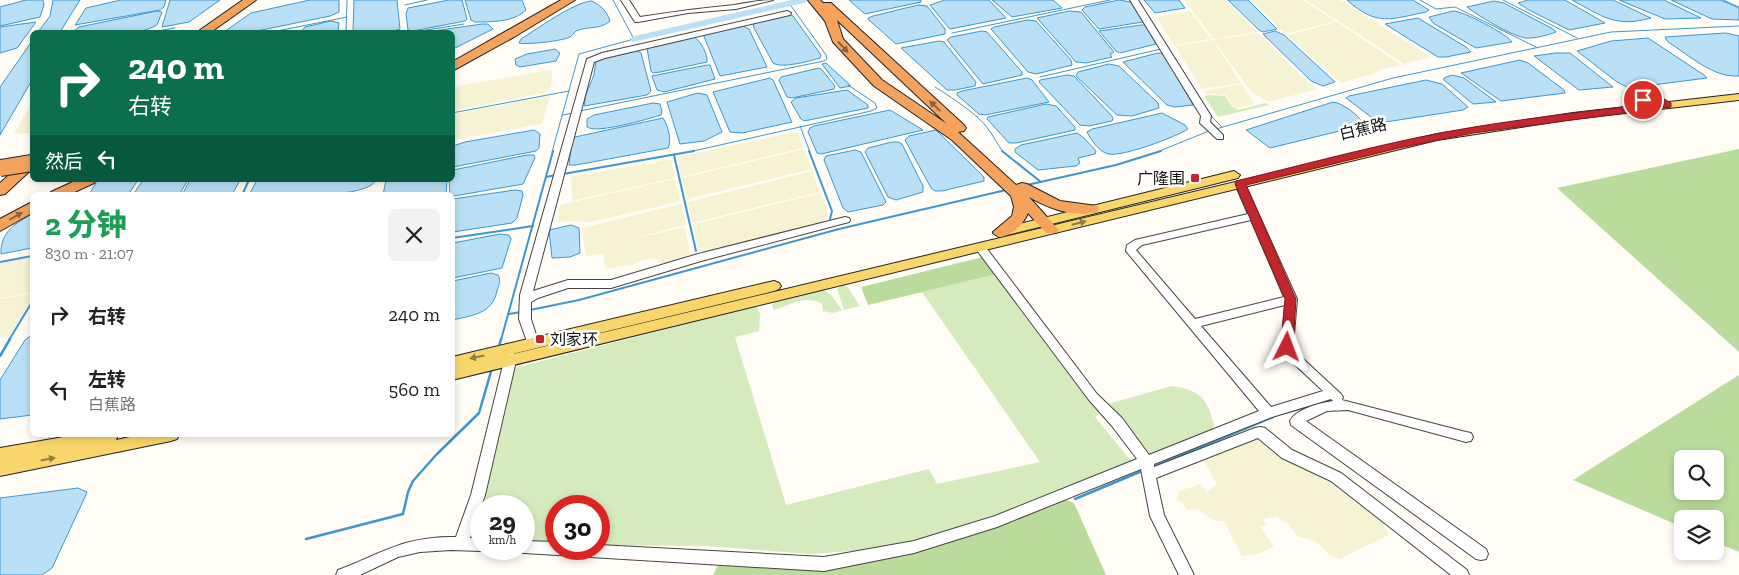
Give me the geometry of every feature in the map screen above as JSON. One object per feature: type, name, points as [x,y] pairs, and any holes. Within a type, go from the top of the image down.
[{"type":"highway","points":[[198,30],[240,0]]},
{"type":"highway","points":[[207,30],[250,0]]},
{"type":"highway","points":[[455,60],[508,33],[564,0]]},
{"type":"highway","points":[[455,65],[569,0]]},
{"type":"highway","points":[[820,2],[1020,190],[1051,225]]},
{"type":"highway","points":[[820,2],[831,20],[837,40],[878,83],[957,137],[1020,190],[1061,207],[1092,209]]},
{"type":"highway","points":[[0,166],[30,162]]},
{"type":"highway","points":[[0,186],[30,164]]},
{"type":"highway","points":[[0,191],[30,164]]},
{"type":"highway","points":[[0,200],[30,174]]},
{"type":"highway","points":[[63,192],[85,182]]},
{"type":"highway","points":[[1001,232],[1019,219],[1022,210],[1020,190]]},
{"type":"highway","points":[[0,226],[30,208]]},
{"type":"main road","points":[[455,373],[509,356],[980,247],[1051,225],[1240,184],[1399,145],[1473,130],[1739,90]]},
{"type":"main road","points":[[1689,99],[1739,97]]},
{"type":"main road","name":"白蕉路","points":[[509,356],[533,344],[1001,232],[1051,225],[1092,209],[1426,132],[1550,111],[1664,102]]},
{"type":"main road","points":[[455,363],[509,356]]},
{"type":"main road","points":[[0,455],[99,437]]},
{"type":"main road","points":[[0,469],[161,437]]},
{"type":"street","points":[[625,0],[638,20],[688,11],[736,7],[769,0]]},
{"type":"street","points":[[1134,0],[1206,116],[1205,123],[1220,137]]},
{"type":"street","points":[[533,344],[525,319],[525,301],[590,61],[602,56],[787,13]]},
{"type":"street","points":[[1240,184],[1291,299],[1287,347],[1296,359],[1344,404]]},
{"type":"street","points":[[1254,216],[1139,242],[1131,247],[1132,255],[1268,413]]},
{"type":"street","points":[[525,301],[534,295],[568,284],[611,284],[698,258],[845,220]]},
{"type":"street","points":[[980,247],[1092,397],[1116,422],[1148,469],[1157,516],[1187,575]]},
{"type":"street","points":[[1192,324],[1291,299]]},
{"type":"street","points":[[461,544],[478,495],[509,356]]},
{"type":"street","points":[[1148,469],[1268,413],[1333,392]]},
{"type":"street","points":[[1466,437],[1344,404],[1330,405],[1308,413],[1296,420],[1481,554]]},
{"type":"street","points":[[535,548],[824,564],[914,548],[1260,432],[1287,454],[1336,477],[1462,575]]},
{"type":"street","points":[[343,575],[364,568],[402,550],[470,544]]},
{"type":"shaded area","points":[[1184,0],[1226,0],[1257,32],[1214,39]]},
{"type":"shaded area","points":[[1250,0],[1303,0],[1335,21],[1286,34]]},
{"type":"shaded area","points":[[1306,0],[1340,0],[1431,57],[1404,64]]},
{"type":"shaded area","points":[[1190,11],[1211,39],[1174,45],[1156,17]]},
{"type":"shaded area","points":[[1337,22],[1401,65],[1341,83],[1287,35]]},
{"type":"shaded area","points":[[1258,33],[1317,89],[1269,102],[1251,92],[1214,40]]},
{"type":"shaded area","points":[[1213,40],[1241,83],[1202,89],[1175,46]]},
{"type":"shaded area","points":[[552,70],[550,90],[544,93],[455,111],[455,87]]},
{"type":"shaded area","points":[[1242,84],[1254,104],[1237,108],[1233,106],[1226,95],[1205,94],[1204,91]]},
{"type":"shaded area","points":[[550,96],[542,124],[455,140],[455,114]]},
{"type":"shaded area","points":[[28,109],[30,109],[30,133],[14,134]]},
{"type":"shaded area","points":[[795,132],[798,133],[803,148],[681,177],[677,157]]},
{"type":"shaded area","points":[[804,149],[812,169],[687,199],[682,178]]},
{"type":"shaded area","points":[[671,159],[675,178],[572,201],[571,177]]},
{"type":"shaded area","points":[[812,171],[820,192],[692,223],[688,202]]},
{"type":"shaded area","points":[[675,179],[680,199],[677,202],[591,222],[569,221],[557,223],[560,205]]},
{"type":"shaded area","points":[[821,193],[828,214],[825,220],[820,223],[703,252],[698,248],[693,224]]},
{"type":"shaded area","points":[[681,204],[686,225],[614,243],[685,227],[690,253],[685,258],[661,264],[656,258],[637,262],[635,265],[605,269],[603,253],[586,256],[582,228]]},
{"type":"shaded area","points":[[30,256],[30,292],[0,298],[0,263]]},
{"type":"shaded area","points":[[30,293],[30,301],[10,335],[0,338],[0,299]]},
{"type":"shaded area","points":[[1254,435],[1355,493],[1350,496],[1355,503],[1377,512],[1389,535],[1339,559],[1329,554],[1315,541],[1297,536],[1287,523],[1276,516],[1263,519],[1267,525],[1260,526],[1274,547],[1259,553],[1242,556],[1224,521],[1215,521],[1197,509],[1187,510],[1183,503],[1177,499],[1179,491],[1201,484],[1207,492],[1217,484],[1201,456]]},
{"type":"green space","points":[[1204,96],[1225,96],[1232,106],[1238,110],[1265,103],[1269,105],[1218,117]]},
{"type":"green space","points":[[1739,149],[1739,352],[1557,188]]},
{"type":"green space","points":[[983,257],[997,274],[868,305],[861,287]]},
{"type":"green space","points":[[997,274],[1102,411],[1095,417],[1135,466],[1031,503],[919,539],[866,550],[810,554],[707,546],[610,545],[610,495],[545,495],[545,545],[535,544],[535,495],[482,495],[514,368],[757,306],[760,314],[759,331],[735,337],[786,505],[929,469],[937,484],[1040,462],[922,292]]},
{"type":"green space","points":[[841,285],[847,286],[860,306],[844,310],[837,289]]},
{"type":"green space","points":[[824,290],[831,295],[842,310],[833,313],[823,311],[822,304],[811,300],[798,301],[774,310],[772,306],[774,302]]},
{"type":"green space","points":[[1739,375],[1739,552],[1724,546],[1724,510],[1674,510],[1674,524],[1573,480]]},
{"type":"green space","points":[[1172,386],[1189,390],[1201,397],[1208,408],[1214,425],[1209,436],[1147,456],[1104,405]]},
{"type":"green space","points":[[1062,498],[1074,503],[1106,575],[713,575],[720,561],[811,568],[904,556],[987,531]]},
{"type":"water","points":[[26,0],[43,0],[44,5],[40,17],[0,26],[0,7]]},
{"type":"water","points":[[53,0],[80,0],[61,30],[40,30],[50,16]]},
{"type":"water","points":[[121,0],[166,0],[164,7],[160,10],[75,25],[86,8]]},
{"type":"water","points":[[170,0],[220,0],[189,22],[162,27]]},
{"type":"water","points":[[310,0],[339,0],[339,12],[330,16],[262,30],[227,30],[251,13]]},
{"type":"water","points":[[354,0],[397,0],[400,29],[353,30]]},
{"type":"water","points":[[449,0],[462,0],[467,19],[465,21],[418,30],[408,30],[406,14],[408,8]]},
{"type":"water","points":[[465,0],[522,0],[526,10],[509,19],[475,22],[471,20]]},
{"type":"water","points":[[849,0],[921,0],[921,2],[865,14]]},
{"type":"water","points":[[945,0],[989,0],[1006,18],[950,29],[930,5]]},
{"type":"water","points":[[992,0],[1053,0],[1062,8],[1012,17]]},
{"type":"water","points":[[1119,0],[1131,2],[1143,22],[1099,29],[1082,10],[1085,7]]},
{"type":"water","points":[[1144,0],[1179,0],[1185,8],[1155,13]]},
{"type":"water","points":[[1228,0],[1248,0],[1277,29],[1263,32],[1259,30]]},
{"type":"water","points":[[1347,0],[1413,0],[1429,10],[1403,17],[1376,18],[1358,9]]},
{"type":"water","points":[[1528,0],[1565,0],[1605,23],[1569,30],[1518,3]]},
{"type":"water","points":[[1572,0],[1613,0],[1651,18],[1628,22],[1609,19]]},
{"type":"water","points":[[1619,0],[1664,0],[1701,18],[1665,19]]},
{"type":"water","points":[[1671,0],[1720,0],[1739,8],[1739,20],[1712,19]]},
{"type":"water","points":[[592,1],[607,14],[610,21],[606,24],[576,31],[566,38],[537,43],[519,43],[521,39],[556,17],[576,6]]},
{"type":"water","points":[[1494,1],[1504,3],[1556,32],[1525,38],[1495,25],[1467,7]]},
{"type":"water","points":[[918,5],[927,6],[945,29],[945,34],[896,44],[868,18],[873,16]]},
{"type":"water","points":[[157,11],[162,12],[157,25],[145,30],[75,30],[79,27]]},
{"type":"water","points":[[1069,11],[1081,12],[1114,52],[1110,54],[1112,57],[1086,63],[1076,62],[1037,18]]},
{"type":"water","points":[[1453,11],[1484,24],[1512,42],[1476,48],[1433,23],[1429,17]]},
{"type":"water","points":[[788,14],[793,16],[821,55],[820,58],[789,65],[773,63],[753,23]]},
{"type":"water","points":[[1418,18],[1466,47],[1471,52],[1438,57],[1385,24]]},
{"type":"water","points":[[1027,20],[1036,21],[1071,60],[1072,65],[1036,74],[1028,72],[991,29]]},
{"type":"water","points":[[331,21],[339,23],[338,30],[303,30],[305,27]]},
{"type":"water","points":[[36,22],[17,48],[0,53],[0,27]]},
{"type":"water","points":[[482,24],[488,24],[493,29],[455,48],[455,30],[440,30]]},
{"type":"water","points":[[741,25],[749,29],[767,67],[720,76],[703,34]]},
{"type":"water","points":[[1146,25],[1156,44],[1120,53],[1116,51],[1099,31]]},
{"type":"water","points":[[982,31],[987,32],[1022,72],[1022,75],[983,84],[947,40],[951,37]]},
{"type":"water","points":[[1275,31],[1284,35],[1335,82],[1323,86],[1311,81],[1263,34]]},
{"type":"water","points":[[1726,33],[1739,36],[1739,76],[1729,76],[1711,70],[1668,42],[1665,37]]},
{"type":"water","points":[[694,37],[704,48],[707,62],[660,72],[653,73],[651,71],[647,48]]},
{"type":"water","points":[[1648,38],[1707,78],[1629,88],[1617,82],[1577,51],[1611,41]]},
{"type":"water","points":[[939,41],[944,42],[976,82],[975,86],[947,90],[901,48]]},
{"type":"water","points":[[30,44],[30,83],[0,135],[0,87]]},
{"type":"water","points":[[555,49],[560,53],[556,61],[520,67],[516,65],[515,59],[527,54]]},
{"type":"water","points":[[637,51],[641,53],[651,91],[647,95],[584,106],[586,94],[594,75],[596,60]]},
{"type":"water","points":[[1158,53],[1164,54],[1193,105],[1175,107],[1167,105],[1123,62]]},
{"type":"water","points":[[1570,53],[1613,87],[1579,90],[1534,56]]},
{"type":"water","points":[[1520,60],[1528,63],[1564,90],[1565,93],[1501,101],[1461,73]]},
{"type":"water","points":[[826,63],[851,86],[840,88],[822,64]]},
{"type":"water","points":[[1109,64],[1119,66],[1158,103],[1159,108],[1132,116],[1117,115],[1076,76],[1078,72]]},
{"type":"water","points":[[710,65],[715,79],[664,92],[657,90],[652,76]]},
{"type":"water","points":[[819,68],[835,86],[834,89],[792,98],[787,97],[779,80],[781,77]]},
{"type":"water","points":[[1067,75],[1074,76],[1110,114],[1113,118],[1112,121],[1089,126],[1080,125],[1039,82],[1040,80]]},
{"type":"water","points":[[1452,75],[1464,78],[1496,102],[1473,104],[1444,80],[1444,78]]},
{"type":"water","points":[[770,78],[773,80],[792,122],[742,133],[730,132],[713,92]]},
{"type":"water","points":[[1027,78],[1032,80],[1049,102],[985,115],[979,114],[957,95],[957,93],[962,91]]},
{"type":"water","points":[[1426,80],[1442,84],[1468,107],[1463,110],[1379,123],[1346,98],[1349,96]]},
{"type":"water","points":[[847,90],[868,105],[868,108],[804,121],[791,102],[796,98]]},
{"type":"water","points":[[698,93],[707,95],[722,132],[704,141],[680,144],[667,102]]},
{"type":"water","points":[[1333,102],[1351,110],[1364,125],[1270,148],[1246,130]]},
{"type":"water","points":[[653,103],[660,104],[661,115],[601,129],[587,127],[587,119],[594,115]]},
{"type":"water","points":[[1046,104],[1056,106],[1075,127],[1075,130],[1009,143],[987,119],[988,117]]},
{"type":"water","points":[[890,110],[923,130],[821,154],[817,153],[808,132],[814,126]]},
{"type":"water","points":[[1162,113],[1185,125],[1188,129],[1149,146],[1116,154],[1109,154],[1099,149],[1087,132],[1092,129]]},
{"type":"water","points":[[663,118],[669,133],[670,141],[668,148],[569,165],[572,141],[575,137]]},
{"type":"water","points":[[534,130],[540,134],[539,148],[536,151],[455,167],[455,145]]},
{"type":"water","points":[[936,130],[984,177],[984,181],[942,191],[935,191],[931,188],[905,140],[909,136]]},
{"type":"water","points":[[1077,133],[1096,151],[1095,154],[1078,158],[1080,163],[1076,166],[1038,170],[1015,152],[1015,149],[1021,145]]},
{"type":"water","points":[[892,142],[902,144],[923,186],[923,192],[896,200],[888,197],[865,152],[868,148]]},
{"type":"water","points":[[855,150],[861,152],[886,202],[883,205],[848,212],[843,208],[824,160],[826,156]]},
{"type":"water","points":[[527,155],[534,155],[535,158],[523,184],[455,196],[455,192],[450,192],[449,182],[455,182],[455,170]]},
{"type":"water","points":[[96,182],[137,182],[130,192],[91,192]]},
{"type":"water","points":[[142,182],[187,182],[181,192],[135,192]]},
{"type":"water","points":[[189,182],[239,182],[234,192],[184,192]]},
{"type":"water","points":[[256,182],[374,182],[369,186],[349,192],[251,192]]},
{"type":"water","points":[[386,182],[447,182],[446,192],[384,192]]},
{"type":"water","points":[[515,190],[522,191],[523,195],[517,218],[512,223],[455,232],[455,199]]},
{"type":"water","points":[[30,215],[30,248],[1,254],[1,246],[6,234],[20,221]]},
{"type":"water","points":[[571,225],[579,228],[580,253],[570,257],[552,258],[549,230]]},
{"type":"water","points":[[500,234],[509,235],[511,239],[502,268],[455,278],[455,243]]},
{"type":"water","points":[[491,273],[498,275],[500,281],[491,305],[474,315],[455,320],[455,281]]},
{"type":"water","points":[[30,336],[30,415],[0,419],[0,380],[25,340]]},
{"type":"water","points":[[78,488],[87,492],[52,568],[42,575],[0,575],[0,498]]},
{"type":"waterway","points":[[346,17],[347,0]]},
{"type":"waterway","points":[[405,5],[427,0]]},
{"type":"waterway","points":[[569,91],[579,54],[634,39],[613,0]]},
{"type":"waterway","points":[[634,39],[804,0]]},
{"type":"waterway","points":[[952,33],[1110,0]]},
{"type":"waterway","points":[[1138,0],[1212,117],[1222,127]]},
{"type":"waterway","points":[[1420,0],[1436,9],[1455,7],[1536,47]]},
{"type":"waterway","points":[[1503,0],[1577,38]]},
{"type":"waterway","points":[[1723,0],[1739,7]]},
{"type":"waterway","points":[[580,111],[824,61],[827,59],[826,55],[789,3]]},
{"type":"waterway","points":[[282,30],[346,17]]},
{"type":"waterway","points":[[346,17],[346,30]]},
{"type":"waterway","points":[[426,30],[464,24]]},
{"type":"waterway","points":[[1216,129],[1393,78],[1611,32],[1739,26]]},
{"type":"waterway","points":[[164,30],[175,28]]},
{"type":"waterway","points":[[1040,77],[1161,49]]},
{"type":"waterway","points":[[800,127],[877,108],[875,103],[848,85]]},
{"type":"waterway","points":[[935,87],[978,118],[1003,152]]},
{"type":"waterway","points":[[455,112],[569,91]]},
{"type":"waterway","points":[[552,152],[569,91]]},
{"type":"waterway","points":[[563,115],[573,113]]},
{"type":"waterway","points":[[691,151],[800,127]]},
{"type":"waterway","points":[[800,127],[810,152]]},
{"type":"waterway","points":[[1157,152],[1209,131]]},
{"type":"waterway","points":[[532,226],[553,151]]},
{"type":"waterway","points":[[563,174],[691,151]]},
{"type":"waterway","points":[[809,151],[832,211],[830,219]]},
{"type":"waterway","points":[[1041,182],[1116,165],[1161,151]]},
{"type":"waterway","points":[[1003,152],[1041,182]]},
{"type":"waterway","points":[[674,155],[696,251]]},
{"type":"waterway","points":[[546,177],[556,175]]},
{"type":"waterway","points":[[243,192],[248,182]]},
{"type":"waterway","points":[[1027,185],[1041,182]]},
{"type":"waterway","points":[[530,310],[579,300],[839,229],[1006,190]]},
{"type":"waterway","points":[[455,238],[532,226]]},
{"type":"waterway","points":[[501,340],[532,226]]},
{"type":"waterway","points":[[0,262],[30,256]]},
{"type":"waterway","points":[[9,340],[30,305]]},
{"type":"waterway","points":[[509,314],[521,312]]},
{"type":"waterway","points":[[0,356],[10,339]]},
{"type":"waterway","points":[[499,347],[501,339]]},
{"type":"waterway","points":[[455,436],[479,413],[492,368]]},
{"type":"waterway","points":[[1280,414],[1333,400]]},
{"type":"waterway","points":[[1153,467],[1273,417]]},
{"type":"waterway","points":[[306,539],[403,514],[408,492],[413,481],[454,437]]},
{"type":"waterway","points":[[1075,499],[1142,471]]},
{"type":"place","name":"广隆围","points":[[1195,178]]},
{"type":"place","name":"刘家环","points":[[540,339]]},
{"type":"route","points":[[1287,347],[1286,340],[1291,299],[1240,184],[1399,145],[1473,130],[1668,105],[1659,99],[1643,100]]}]
